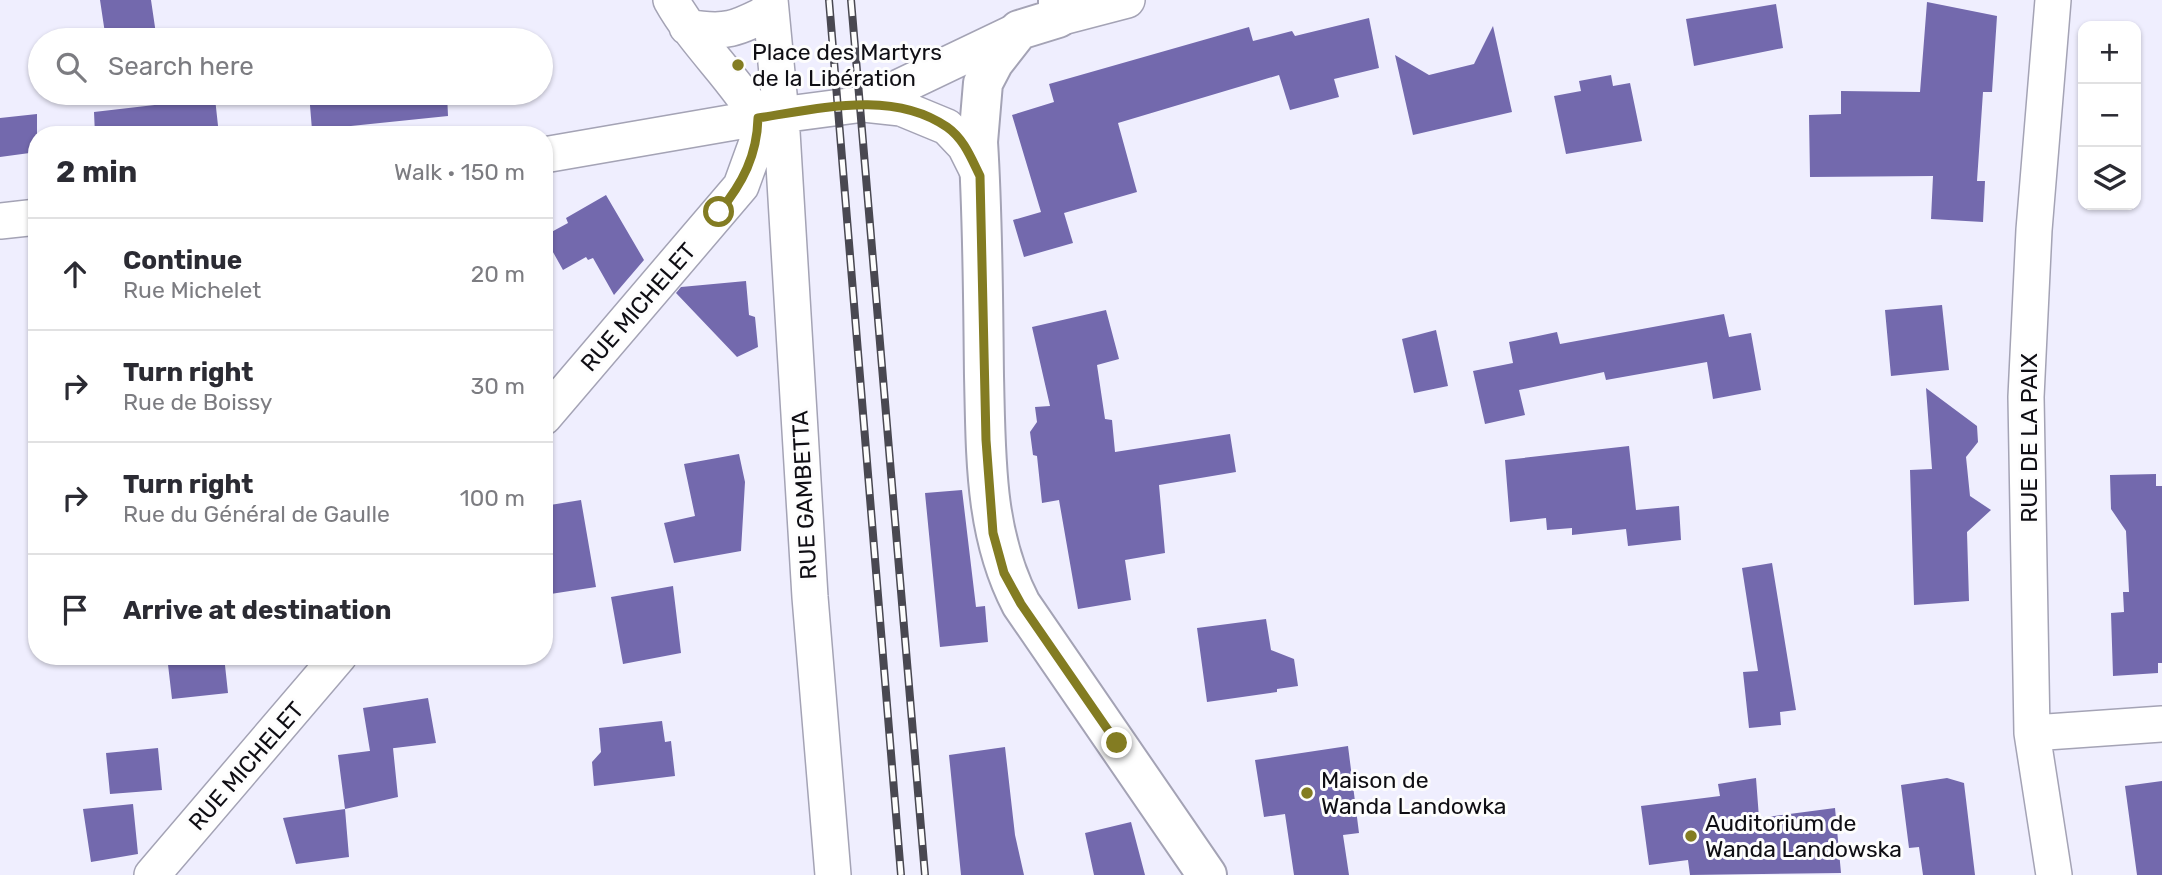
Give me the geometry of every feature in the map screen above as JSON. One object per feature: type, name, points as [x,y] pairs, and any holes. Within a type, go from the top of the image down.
[{"type":"street","points":[[864,104],[1058,9],[1127,0]]},
{"type":"street","name":"RUE DE LA PAIX","points":[[2053,0],[2034,230],[2026,397],[2032,733],[2054,875]]},
{"type":"street","points":[[679,13],[717,32],[742,26],[770,6]]},
{"type":"street","points":[[769,116],[770,6]]},
{"type":"street","points":[[679,13],[744,94],[769,116]]},
{"type":"street","points":[[1019,30],[994,62],[984,83],[978,135],[986,440],[993,533],[1004,573],[1021,604],[1207,875]]},
{"type":"street","points":[[553,153],[769,116],[864,104],[901,108],[947,127],[965,146],[980,176]]},
{"type":"street","name":"RUE MICHELET","points":[[553,406],[741,186],[769,116]]},
{"type":"street","name":"RUE GAMBETTA","points":[[769,116],[833,875]]},
{"type":"street","points":[[0,221],[28,218]]},
{"type":"street","name":"RUE MICHELET","points":[[152,875],[332,665]]},
{"type":"street","points":[[2032,733],[2162,724]]},
{"type":"building","points":[[100,0],[151,0],[155,28],[104,28]]},
{"type":"building","points":[[1927,2],[1997,16],[1992,92],[1983,92],[1977,181],[1985,181],[1983,222],[1931,219],[1933,176],[1810,177],[1809,115],[1841,114],[1841,91],[1920,92]]},
{"type":"building","points":[[1776,4],[1783,48],[1694,66],[1686,19]]},
{"type":"building","points":[[1369,18],[1379,68],[1334,79],[1339,97],[1290,110],[1279,75],[1118,123],[1137,192],[1064,213],[1073,243],[1024,257],[1013,220],[1041,212],[1012,115],[1054,102],[1049,84],[1249,27],[1253,41],[1292,31],[1295,36]]},
{"type":"building","points":[[1493,26],[1512,112],[1413,135],[1395,55],[1429,75],[1474,64]]},
{"type":"building","points":[[1611,75],[1613,86],[1630,83],[1642,141],[1566,154],[1554,96],[1581,91],[1579,81]]},
{"type":"building","points":[[154,105],[216,105],[218,126],[95,126],[94,112]]},
{"type":"building","points":[[310,105],[448,105],[448,116],[351,126],[312,126]]},
{"type":"building","points":[[37,114],[37,126],[28,126],[28,153],[0,157],[0,118]]},
{"type":"building","points":[[606,195],[644,260],[614,295],[593,258],[588,260],[586,257],[563,270],[553,252],[553,231],[568,223],[566,218]]},
{"type":"building","points":[[746,281],[749,315],[755,317],[758,347],[737,357],[676,293],[681,287]]},
{"type":"building","points":[[1942,305],[1949,370],[1891,376],[1885,310]]},
{"type":"building","points":[[1106,310],[1119,359],[1097,365],[1105,419],[1112,420],[1115,452],[1230,434],[1236,472],[1159,485],[1165,553],[1125,560],[1131,600],[1078,609],[1059,500],[1042,503],[1037,456],[1033,455],[1030,432],[1037,422],[1035,407],[1050,406],[1032,327]]},
{"type":"building","points":[[1724,314],[1729,337],[1751,333],[1761,390],[1713,399],[1707,362],[1606,380],[1604,372],[1519,390],[1525,415],[1485,424],[1473,371],[1513,363],[1509,342],[1557,332],[1560,344]]},
{"type":"building","points":[[1436,330],[1448,386],[1414,393],[1402,339]]},
{"type":"building","points":[[1926,388],[1977,426],[1978,442],[1966,457],[1970,496],[1991,510],[1967,532],[1969,601],[1914,605],[1910,470],[1932,469]]},
{"type":"building","points":[[1629,446],[1636,510],[1679,506],[1681,540],[1628,546],[1626,529],[1572,535],[1572,528],[1547,530],[1546,518],[1510,522],[1505,460]]},
{"type":"building","points":[[739,454],[745,482],[741,551],[674,563],[664,523],[695,516],[684,464]]},
{"type":"building","points":[[2156,474],[2156,486],[2162,486],[2162,663],[2158,663],[2158,673],[2113,676],[2111,613],[2124,612],[2123,592],[2129,592],[2126,531],[2111,509],[2110,475]]},
{"type":"building","points":[[962,490],[976,607],[985,606],[988,642],[940,647],[925,493]]},
{"type":"building","points":[[581,500],[596,587],[553,594],[553,505]]},
{"type":"building","points":[[1772,563],[1796,710],[1780,712],[1781,725],[1749,728],[1743,672],[1758,671],[1742,568]]},
{"type":"building","points":[[673,586],[681,653],[623,664],[611,597]]},
{"type":"building","points":[[1266,619],[1271,650],[1294,659],[1298,686],[1277,689],[1277,692],[1207,702],[1197,628]]},
{"type":"building","points":[[168,665],[225,665],[228,693],[172,699]]},
{"type":"building","points":[[428,698],[436,743],[370,751],[363,708]]},
{"type":"building","points":[[662,721],[665,742],[671,741],[675,776],[594,786],[592,762],[601,752],[599,728]]},
{"type":"building","name":"Maison de Wanda Landowka","points":[[1348,746],[1359,833],[1343,835],[1349,875],[1294,875],[1285,814],[1264,817],[1255,760]]},
{"type":"building","points":[[1005,747],[1015,835],[1024,875],[961,875],[949,755]]},
{"type":"building","points":[[158,748],[162,790],[110,794],[106,753]]},
{"type":"building","points":[[393,748],[398,797],[345,809],[338,755]]},
{"type":"building","points":[[1756,778],[1759,818],[1835,808],[1841,873],[1690,875],[1688,860],[1649,865],[1641,806],[1720,796],[1718,784]]},
{"type":"building","points":[[1947,778],[1964,783],[1975,875],[1923,875],[1919,847],[1909,848],[1901,785]]},
{"type":"building","points":[[2162,781],[2162,875],[2137,875],[2125,786]]},
{"type":"building","points":[[133,804],[138,854],[91,862],[83,809]]},
{"type":"building","points":[[345,809],[349,857],[296,864],[283,818]]},
{"type":"building","points":[[1131,822],[1145,875],[1094,875],[1085,833]]},
{"type":"railway","points":[[829,0],[901,875]]},
{"type":"railway","points":[[851,0],[925,875]]},
{"type":"place","name":"Place des Martyrs de la Libération","points":[[738,65]]},
{"type":"place","name":"Maison de Wanda Landowka","points":[[1307,793]]},
{"type":"place","name":"Auditorium de Wanda Landowska","points":[[1691,836]]},
{"type":"route","points":[[719,212],[741,186],[757,142],[758,118],[864,104],[901,108],[947,127],[965,146],[980,176],[986,440],[993,533],[1004,573],[1021,604],[1117,743]]}]
